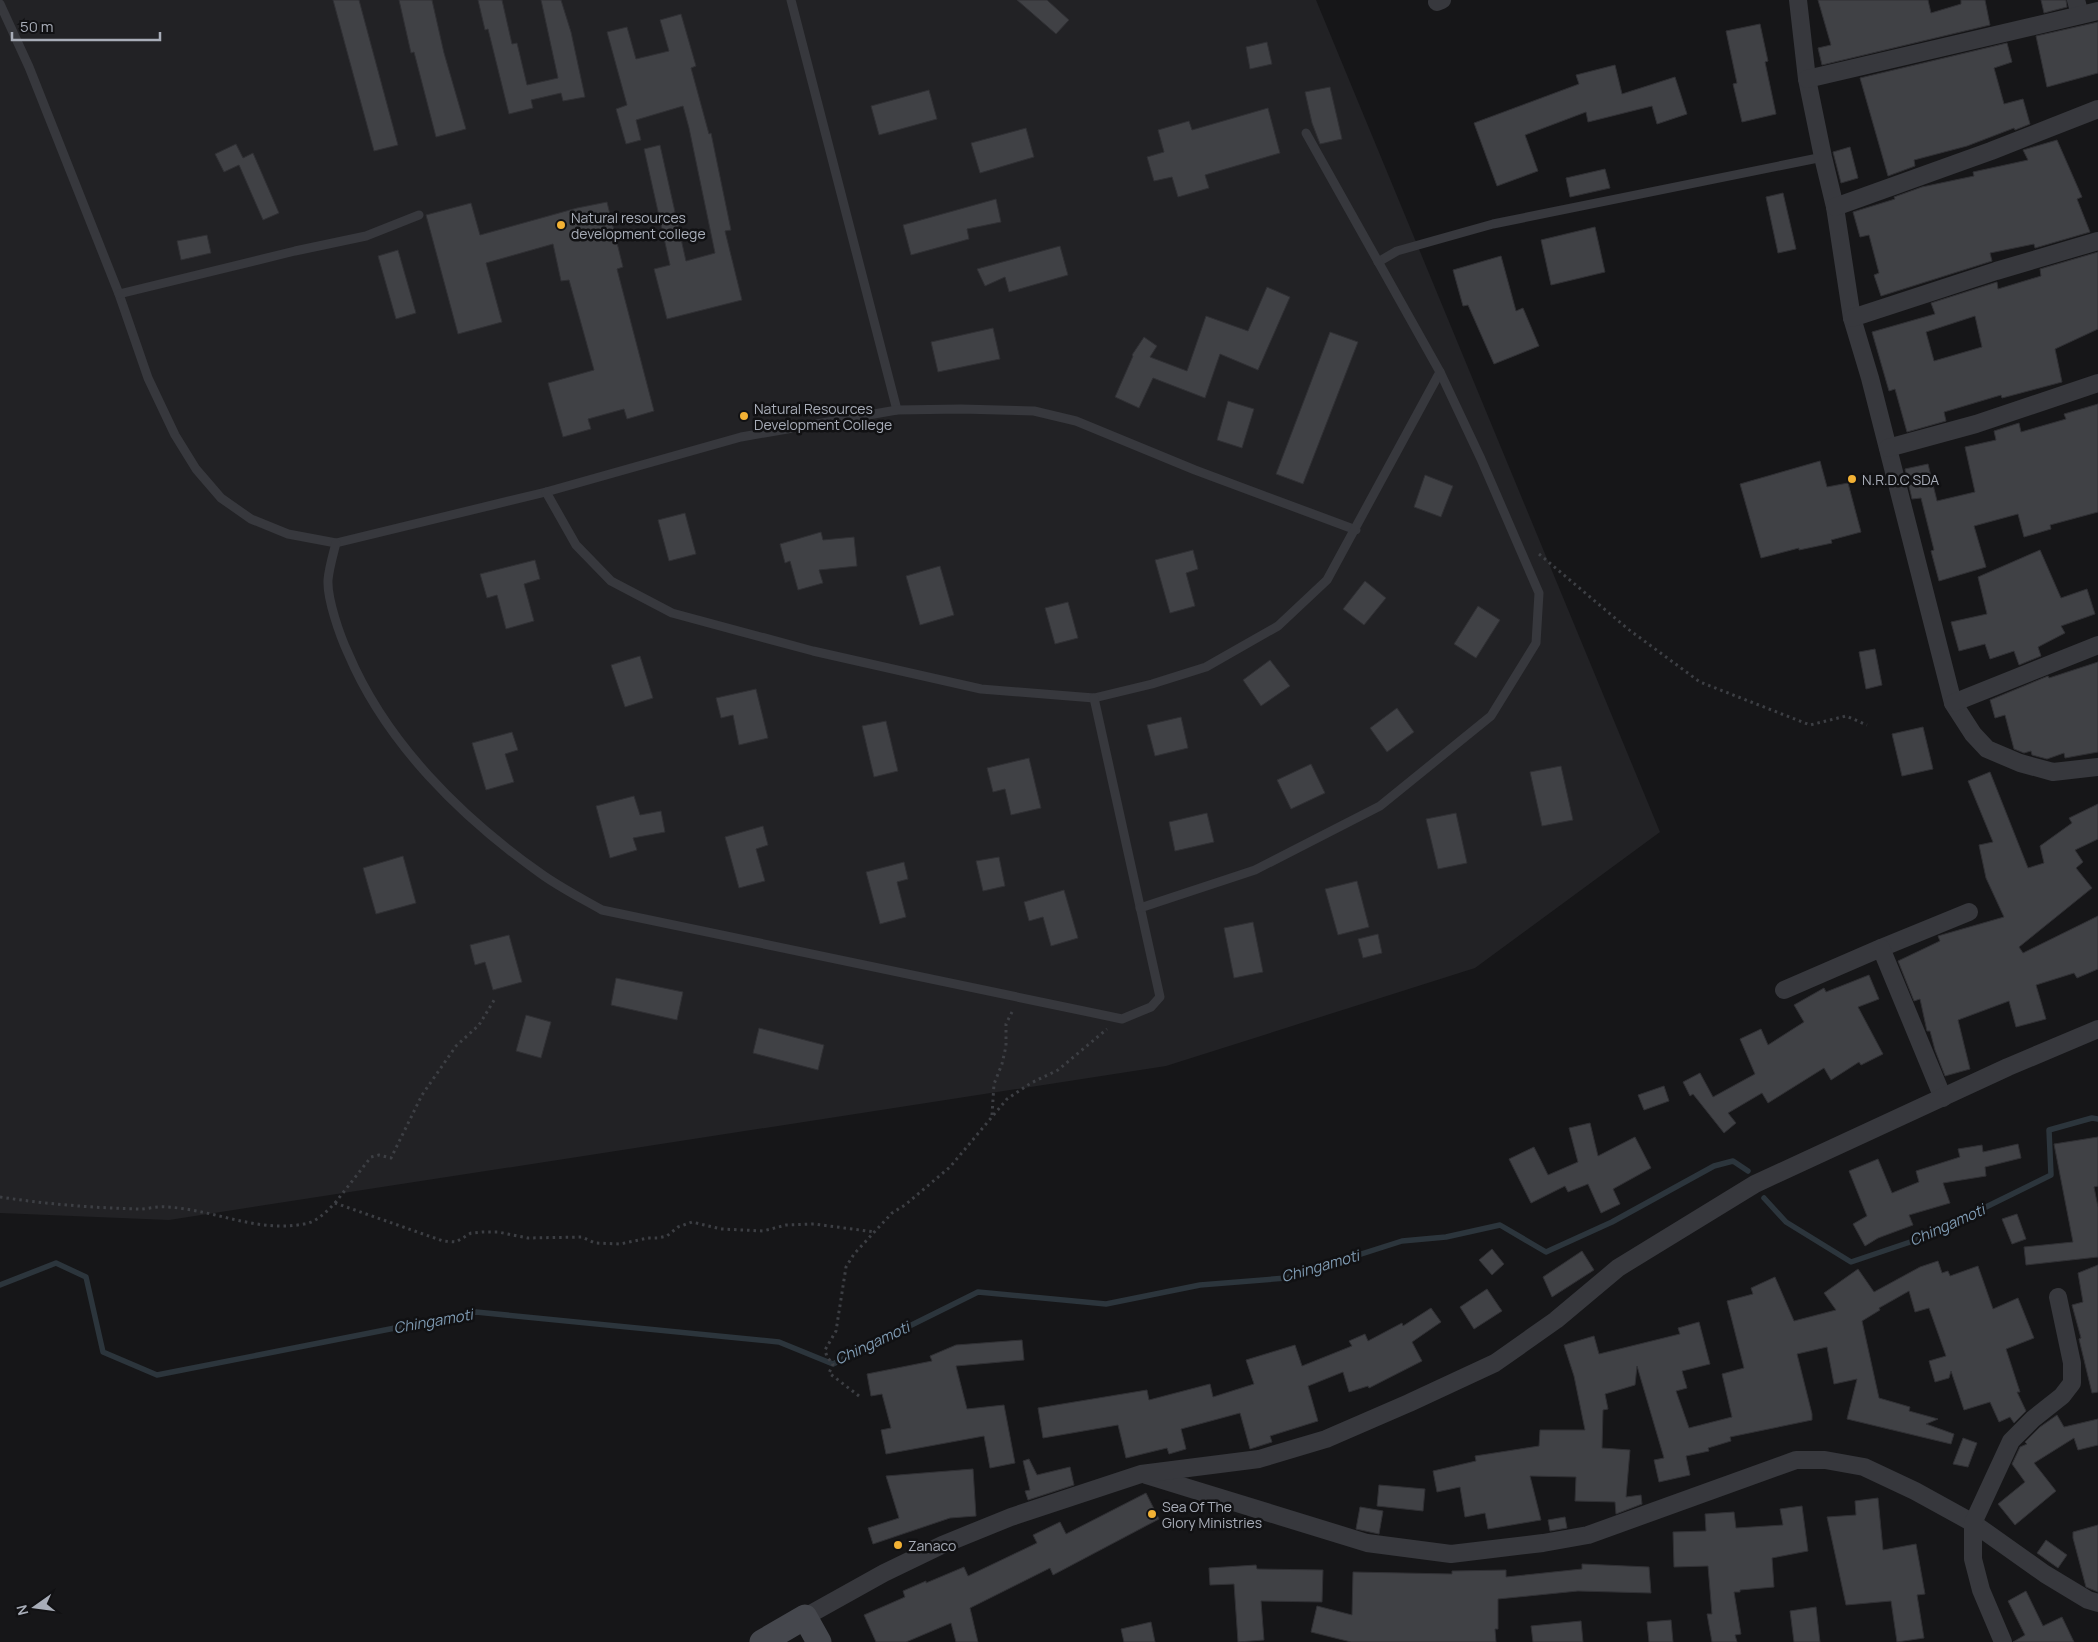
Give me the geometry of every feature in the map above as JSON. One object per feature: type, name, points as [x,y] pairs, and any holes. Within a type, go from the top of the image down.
[{"type":"main road","points":[[762,1642],[805,1618],[819,1642]]},
{"type":"street","points":[[1798,0],[1807,79],[1823,157],[1836,207],[1852,318],[1888,448],[1953,703],[1973,734],[1987,748],[2020,764],[2053,772],[2098,768]]},
{"type":"street","points":[[1807,79],[2078,7],[2098,11]]},
{"type":"street","points":[[1836,207],[1992,151],[2098,109]]},
{"type":"street","points":[[1852,318],[1996,271],[2098,241]]},
{"type":"street","points":[[1888,448],[1976,424],[2098,383]]},
{"type":"street","points":[[1953,703],[2098,645]]},
{"type":"street","points":[[1784,990],[1969,912]]},
{"type":"street","points":[[1882,948],[1943,1098]]},
{"type":"street","points":[[805,1618],[884,1573],[942,1545],[1011,1517],[1141,1474],[1259,1459],[1326,1439],[1410,1403],[1495,1363],[1556,1320],[1618,1268],[1755,1184],[2008,1067],[2098,1029]]},
{"type":"street","points":[[2003,1642],[1981,1590],[1973,1559],[1972,1524],[2011,1441],[2033,1418],[2062,1396],[2072,1383],[2072,1363],[2058,1297]]},
{"type":"street","points":[[1141,1474],[1367,1544],[1451,1554],[1543,1543],[1588,1534],[1796,1460],[1826,1460],[1864,1467],[1915,1492],[1972,1524],[2045,1574],[2088,1600],[2098,1603]]},
{"type":"lane","points":[[791,0],[897,410]]},
{"type":"lane","points":[[0,4],[29,67],[119,294],[148,378],[175,435],[196,469],[221,498],[252,520],[288,534],[336,543],[546,492],[741,437],[897,410],[961,409],[1034,411],[1076,421],[1195,470],[1356,530]]},
{"type":"lane","points":[[1140,908],[1255,870],[1380,806],[1491,716],[1536,643],[1539,593],[1514,534],[1440,372],[1306,133]]},
{"type":"lane","points":[[1378,262],[1397,251],[1493,224],[1823,157]]},
{"type":"lane","points":[[119,294],[295,251],[366,236],[418,215]]},
{"type":"lane","points":[[546,492],[576,545],[611,581],[672,614],[813,651],[981,689],[1094,698],[1152,684],[1206,667],[1278,626],[1328,580],[1440,372]]},
{"type":"lane","points":[[336,543],[328,581],[338,631],[354,668],[383,718],[436,784],[494,838],[542,874],[602,910],[1122,1019],[1151,1007],[1160,997],[1094,698]]},
{"type":"path","points":[[1514,534],[1628,629],[1700,682],[1810,725],[1846,716],[1867,725]]},
{"type":"path","points":[[0,1197],[51,1205],[142,1209],[165,1207],[276,1227],[311,1222],[318,1219],[335,1203],[371,1157],[379,1155],[391,1158],[422,1095],[456,1046],[479,1025],[496,997]]},
{"type":"path","points":[[992,1115],[994,1084],[1002,1064],[1006,1046],[1006,1024],[1021,998]]},
{"type":"path","points":[[859,1396],[829,1373],[833,1364],[825,1350],[836,1331],[846,1267],[854,1254],[892,1213],[906,1205],[950,1167],[1007,1099],[1032,1083],[1058,1070],[1096,1037],[1122,1019]]},
{"type":"path","points":[[335,1203],[443,1241],[456,1242],[471,1233],[498,1232],[528,1238],[582,1237],[596,1243],[620,1244],[667,1236],[678,1227],[692,1222],[721,1229],[763,1231],[786,1225],[814,1224],[875,1232]]},
{"type":"shaded area","name":"Natural Resources Development College","points":[[0,0],[1316,0],[1660,832],[1475,968],[1166,1066],[169,1220],[0,1213]]},
{"type":"building","points":[[333,0],[359,0],[398,145],[374,151]]},
{"type":"building","points":[[399,0],[432,0],[444,53],[466,129],[436,137],[414,52],[411,53]]},
{"type":"building","points":[[478,0],[502,0],[512,44],[517,43],[527,85],[558,78],[541,0],[561,0],[571,32],[585,97],[563,101],[561,93],[531,100],[533,108],[509,114],[488,29],[485,30]]},
{"type":"building","points":[[1017,0],[1047,0],[1069,20],[1056,34]]},
{"type":"building","points":[[1818,0],[1928,0],[1931,13],[1961,4],[1961,0],[1985,0],[1990,25],[1822,65],[1818,48],[1831,45]]},
{"type":"building","points":[[2041,0],[2066,0],[2067,7],[2044,13]]},
{"type":"building","points":[[681,14],[696,66],[691,68],[709,134],[711,133],[731,230],[725,231],[742,300],[667,319],[654,269],[670,265],[644,149],[660,145],[686,261],[715,253],[689,128],[683,106],[636,120],[641,140],[626,144],[616,109],[627,105],[607,32],[627,27],[636,59],[669,51],[660,20]]},
{"type":"building","points":[[2098,22],[2098,73],[2047,87],[2036,36]]},
{"type":"building","points":[[1760,24],[1768,61],[1765,62],[1776,114],[1742,122],[1733,84],[1737,83],[1726,31]]},
{"type":"building","points":[[1267,42],[1272,64],[1250,69],[1246,47]]},
{"type":"building","points":[[2007,43],[2012,62],[1994,68],[2004,104],[2023,99],[2030,124],[1967,146],[1914,160],[1915,166],[1888,176],[1860,78]]},
{"type":"building","points":[[1615,65],[1622,94],[1675,77],[1687,114],[1657,124],[1652,106],[1588,122],[1586,112],[1525,135],[1538,171],[1497,186],[1474,123],[1579,84],[1576,75]]},
{"type":"building","points":[[1330,87],[1342,139],[1320,144],[1312,123],[1305,92]]},
{"type":"building","points":[[929,90],[937,119],[879,135],[871,106]]},
{"type":"building","points":[[1268,108],[1280,153],[1205,175],[1209,188],[1178,197],[1172,177],[1154,181],[1147,157],[1164,152],[1158,130],[1189,121],[1192,130]]},
{"type":"building","points":[[1026,128],[1034,157],[980,173],[971,143]]},
{"type":"building","points":[[2057,140],[2082,197],[2077,199],[2090,232],[2035,248],[2034,244],[1990,253],[1992,261],[1881,296],[1874,275],[1879,273],[1869,235],[1860,237],[1853,212],[1895,199],[1894,197],[1922,187],[1974,176],[1973,172],[2028,160],[2023,150]]},
{"type":"building","points":[[236,144],[243,158],[253,153],[279,213],[263,220],[239,165],[224,172],[215,154]]},
{"type":"building","points":[[1850,147],[1858,178],[1841,183],[1833,152]]},
{"type":"building","points":[[1605,169],[1610,188],[1570,197],[1566,178]]},
{"type":"building","points":[[1783,193],[1796,249],[1778,253],[1766,197]]},
{"type":"building","points":[[996,199],[1001,222],[967,229],[969,239],[911,255],[903,225]]},
{"type":"building","points":[[607,202],[623,267],[617,269],[654,411],[627,419],[624,409],[588,419],[591,429],[563,437],[548,383],[594,370],[569,280],[561,281],[553,244],[486,263],[502,322],[458,334],[426,215],[471,203],[480,235],[577,208]]},
{"type":"building","points":[[1595,227],[1605,272],[1551,285],[1541,240]]},
{"type":"building","points":[[207,235],[211,253],[181,260],[177,241]]},
{"type":"building","points":[[1060,246],[1068,275],[1009,292],[1005,277],[985,286],[977,269]]},
{"type":"building","points":[[398,250],[416,313],[396,319],[378,256]]},
{"type":"building","points":[[2098,252],[2098,329],[2055,349],[2062,382],[2002,398],[2001,395],[1944,412],[1946,421],[1907,432],[1895,389],[1889,391],[1872,332],[1935,314],[1931,303],[1997,282],[1998,289],[2041,276],[2040,269]],"holes":[[[1975,316],[1982,347],[1934,361],[1926,332]]]},
{"type":"building","points":[[1501,256],[1516,311],[1523,308],[1539,346],[1494,364],[1468,305],[1463,306],[1453,270]]},
{"type":"building","points":[[1267,287],[1290,297],[1258,370],[1220,354],[1205,398],[1153,378],[1139,408],[1115,397],[1132,355],[1144,337],[1157,346],[1150,357],[1187,371],[1206,316],[1248,331]]},
{"type":"building","points":[[993,328],[1000,359],[938,372],[931,342]]},
{"type":"building","points":[[1330,332],[1358,342],[1303,484],[1276,474]]},
{"type":"building","points":[[1228,401],[1254,409],[1242,448],[1217,440]]},
{"type":"building","points":[[2098,404],[2098,512],[2050,525],[2051,529],[2024,537],[2018,514],[1974,526],[1986,567],[1939,581],[1931,551],[1934,550],[1921,498],[1912,499],[1905,469],[1928,464],[1937,501],[1975,492],[1965,447],[1996,440],[1994,431],[2019,423],[2021,432],[2066,419],[2064,414]]},
{"type":"building","points":[[1820,461],[1827,487],[1848,483],[1861,532],[1831,540],[1832,543],[1799,550],[1799,548],[1761,558],[1740,484]]},
{"type":"building","points":[[1425,475],[1453,486],[1441,517],[1414,507]]},
{"type":"building","points":[[685,513],[696,554],[669,561],[658,520]]},
{"type":"building","points":[[821,532],[823,540],[854,537],[857,566],[819,570],[823,583],[798,590],[790,561],[785,563],[780,544]]},
{"type":"building","points":[[1193,550],[1198,569],[1186,573],[1195,606],[1170,613],[1155,560]]},
{"type":"building","points":[[2040,550],[2061,598],[2087,589],[2095,614],[2061,626],[2065,633],[2038,647],[2041,656],[2019,665],[2014,651],[1990,659],[1985,644],[1959,651],[1951,622],[1987,614],[1978,577]]},
{"type":"building","points":[[535,560],[540,579],[524,584],[534,621],[506,629],[497,595],[487,598],[480,574]]},
{"type":"building","points":[[940,566],[954,615],[920,625],[906,576]]},
{"type":"building","points":[[1365,581],[1386,598],[1364,625],[1343,609]]},
{"type":"building","points":[[1068,602],[1078,638],[1055,644],[1045,608]]},
{"type":"building","points":[[1478,606],[1500,620],[1476,658],[1454,644]]},
{"type":"building","points":[[1875,649],[1882,685],[1866,689],[1859,652]]},
{"type":"building","points":[[640,656],[653,698],[625,707],[611,665]]},
{"type":"building","points":[[1270,660],[1290,686],[1261,706],[1243,680]]},
{"type":"building","points":[[2098,662],[2098,752],[2065,758],[2064,753],[2047,759],[2032,755],[2031,751],[2024,753],[2014,749],[2005,715],[1995,718],[1990,700],[2048,676],[2049,678]]},
{"type":"building","points":[[756,689],[768,738],[739,745],[733,715],[721,718],[716,698]]},
{"type":"building","points":[[1397,708],[1414,732],[1387,752],[1370,728]]},
{"type":"building","points":[[1181,717],[1188,748],[1155,756],[1147,725]]},
{"type":"building","points":[[886,721],[898,771],[874,777],[862,726]]},
{"type":"building","points":[[1923,727],[1933,769],[1902,776],[1892,734]]},
{"type":"building","points":[[512,732],[518,750],[505,754],[514,782],[486,790],[472,743]]},
{"type":"building","points":[[1029,758],[1041,808],[1011,815],[1005,789],[993,792],[987,768]]},
{"type":"building","points":[[1311,764],[1325,793],[1291,809],[1277,780]]},
{"type":"building","points":[[1561,766],[1573,820],[1542,826],[1530,772]]},
{"type":"building","points":[[1990,772],[2028,868],[2044,863],[2040,846],[2072,823],[2069,818],[2098,804],[2098,839],[2075,850],[2083,862],[2076,868],[2092,888],[2019,947],[2023,953],[2098,916],[2098,969],[2077,978],[2074,973],[2036,985],[2046,1019],[2016,1027],[2009,1001],[1958,1020],[1970,1069],[1945,1076],[1930,1031],[1927,1031],[1920,999],[1914,1001],[1898,961],[1940,941],[1938,936],[2004,917],[1986,878],[1979,845],[1993,842],[1968,781]]},
{"type":"building","points":[[634,796],[640,815],[661,811],[665,832],[633,838],[637,850],[610,858],[596,806]]},
{"type":"building","points":[[1207,813],[1214,842],[1175,851],[1169,822]]},
{"type":"building","points":[[1456,813],[1467,863],[1438,869],[1426,819]]},
{"type":"building","points":[[763,826],[768,845],[756,849],[765,881],[739,888],[725,837]]},
{"type":"building","points":[[403,856],[416,903],[376,914],[363,868]]},
{"type":"building","points":[[999,857],[1005,886],[983,891],[976,861]]},
{"type":"building","points":[[904,862],[908,879],[897,882],[906,917],[880,924],[866,872]]},
{"type":"building","points":[[1357,881],[1369,927],[1338,935],[1325,889]]},
{"type":"building","points":[[1064,890],[1078,938],[1051,946],[1043,917],[1029,921],[1024,902]]},
{"type":"building","points":[[1253,922],[1263,972],[1234,978],[1224,928]]},
{"type":"building","points":[[1378,934],[1382,953],[1363,958],[1358,939]]},
{"type":"building","points":[[509,935],[522,982],[493,990],[485,962],[475,965],[470,945]]},
{"type":"building","points":[[1869,975],[1879,999],[1858,1007],[1883,1054],[1861,1065],[1859,1062],[1831,1080],[1824,1068],[1768,1103],[1762,1093],[1728,1113],[1736,1123],[1724,1133],[1693,1094],[1690,1096],[1683,1082],[1700,1073],[1713,1097],[1755,1074],[1740,1039],[1761,1029],[1768,1045],[1804,1022],[1794,1005],[1824,988],[1826,992]]},
{"type":"building","points":[[616,978],[683,992],[677,1020],[611,1005]]},
{"type":"building","points":[[526,1015],[551,1022],[541,1058],[516,1051]]},
{"type":"building","points":[[759,1028],[824,1045],[818,1070],[753,1053]]},
{"type":"building","points":[[1664,1086],[1669,1101],[1644,1110],[1638,1095]]},
{"type":"building","points":[[1590,1123],[1598,1156],[1635,1137],[1651,1168],[1613,1189],[1620,1204],[1601,1213],[1588,1184],[1568,1192],[1565,1186],[1531,1203],[1509,1159],[1534,1147],[1548,1175],[1578,1162],[1569,1128]]},
{"type":"building","points":[[2098,1137],[2098,1186],[2094,1187],[2098,1207],[2098,1257],[2026,1265],[2024,1247],[2073,1242],[2054,1144]]},
{"type":"building","points":[[2018,1144],[2021,1158],[1985,1167],[1986,1176],[1943,1183],[1950,1203],[1909,1215],[1913,1225],[1878,1238],[1865,1246],[1853,1224],[1867,1216],[1849,1171],[1878,1159],[1892,1193],[1919,1182],[1916,1171],[1960,1157],[1958,1149],[1982,1145],[1983,1152]]},
{"type":"building","points":[[2017,1214],[2026,1239],[2012,1244],[2002,1219]]},
{"type":"building","points":[[1492,1249],[1504,1264],[1492,1275],[1479,1260]]},
{"type":"building","points":[[1582,1251],[1594,1270],[1552,1297],[1543,1277]]},
{"type":"building","points":[[1938,1261],[1942,1273],[1948,1271],[1950,1276],[1978,1266],[1993,1309],[2018,1298],[2034,1338],[2006,1349],[2020,1392],[2017,1392],[2026,1411],[2014,1423],[2010,1417],[1999,1422],[1990,1402],[1964,1410],[1951,1371],[1949,1378],[1935,1382],[1929,1361],[1946,1356],[1929,1308],[1915,1312],[1909,1291],[1879,1308],[1880,1310],[1862,1321],[1879,1398],[1910,1407],[1909,1411],[1938,1419],[1926,1424],[1954,1434],[1951,1444],[1847,1419],[1857,1379],[1834,1384],[1827,1347],[1797,1354],[1812,1420],[1730,1437],[1731,1441],[1708,1448],[1709,1451],[1686,1456],[1690,1475],[1659,1482],[1654,1460],[1664,1458],[1637,1366],[1635,1385],[1605,1394],[1608,1409],[1603,1410],[1602,1448],[1630,1450],[1626,1497],[1641,1495],[1642,1504],[1616,1514],[1615,1502],[1575,1501],[1576,1477],[1530,1476],[1541,1520],[1488,1529],[1485,1513],[1465,1517],[1460,1487],[1437,1492],[1433,1471],[1476,1461],[1475,1456],[1539,1446],[1540,1430],[1585,1430],[1574,1376],[1564,1345],[1594,1336],[1599,1354],[1680,1334],[1678,1328],[1699,1322],[1710,1364],[1682,1371],[1687,1388],[1676,1391],[1689,1428],[1732,1417],[1722,1374],[1744,1368],[1727,1301],[1753,1294],[1751,1288],[1775,1277],[1794,1321],[1836,1310],[1824,1293],[1858,1269],[1874,1292],[1920,1267]]},
{"type":"building","points":[[2098,1265],[2098,1392],[2092,1393],[2072,1305],[2083,1302],[2078,1273]]},
{"type":"building","points":[[1487,1289],[1502,1311],[1474,1329],[1460,1307]]},
{"type":"building","points":[[1431,1308],[1441,1322],[1412,1342],[1422,1361],[1369,1388],[1368,1386],[1349,1392],[1343,1372],[1308,1386],[1318,1421],[1270,1436],[1272,1442],[1250,1449],[1240,1413],[1181,1429],[1186,1449],[1169,1454],[1167,1448],[1126,1458],[1118,1425],[1043,1438],[1038,1408],[1147,1390],[1149,1400],[1210,1384],[1213,1397],[1254,1384],[1246,1360],[1295,1345],[1302,1366],[1352,1346],[1349,1341],[1365,1334],[1368,1341],[1402,1323],[1403,1326]]},
{"type":"building","points":[[1022,1340],[1024,1360],[956,1366],[967,1409],[1004,1405],[1015,1463],[990,1468],[984,1436],[886,1454],[881,1430],[891,1428],[882,1394],[871,1396],[867,1374],[932,1361],[930,1356],[956,1345]]},
{"type":"building","points":[[2057,1415],[2064,1427],[2098,1419],[2098,1445],[2078,1450],[2074,1438],[2034,1463],[2056,1491],[2015,1525],[1998,1504],[2025,1482],[2012,1464],[2020,1447],[2027,1444],[2025,1442],[2040,1427]]},
{"type":"building","points":[[1963,1438],[1977,1443],[1968,1467],[1953,1464]]},
{"type":"building","points":[[1029,1459],[1037,1475],[1070,1467],[1074,1485],[1028,1500],[1025,1491],[1030,1490],[1023,1461]]},
{"type":"building","points":[[973,1469],[976,1516],[950,1518],[873,1544],[868,1528],[899,1518],[886,1476]]},
{"type":"building","points":[[1379,1485],[1425,1489],[1423,1511],[1377,1506]]},
{"type":"building","points":[[1146,1493],[1159,1519],[1053,1575],[1050,1568],[970,1608],[978,1642],[956,1642],[951,1623],[906,1642],[876,1642],[864,1615],[905,1597],[903,1591],[964,1567],[968,1576],[1037,1543],[1033,1535],[1060,1522],[1066,1534]]},
{"type":"building","points":[[1878,1498],[1883,1550],[1916,1544],[1925,1594],[1917,1595],[1924,1638],[1897,1642],[1891,1601],[1846,1605],[1827,1517],[1856,1515],[1855,1501]]},
{"type":"building","points":[[1802,1506],[1808,1551],[1772,1558],[1774,1587],[1734,1592],[1741,1634],[1735,1635],[1737,1642],[1712,1642],[1707,1614],[1712,1614],[1708,1566],[1674,1567],[1673,1532],[1706,1531],[1705,1514],[1734,1512],[1736,1528],[1783,1525],[1780,1509]]},
{"type":"building","points":[[1360,1507],[1383,1511],[1379,1534],[1356,1529]]},
{"type":"building","points":[[1565,1517],[1567,1528],[1550,1531],[1548,1520]]},
{"type":"building","points":[[2098,1525],[2098,1592],[2086,1587],[2073,1532]]},
{"type":"building","points":[[2046,1540],[2067,1555],[2058,1568],[2037,1553]]},
{"type":"building","points":[[1582,1564],[1649,1567],[1651,1593],[1578,1591],[1498,1599],[1498,1629],[1495,1629],[1496,1642],[1351,1642],[1311,1632],[1317,1606],[1352,1615],[1353,1572],[1452,1574],[1452,1571],[1506,1570],[1506,1577],[1582,1569]]},
{"type":"building","points":[[1256,1565],[1257,1569],[1323,1570],[1322,1602],[1261,1601],[1264,1640],[1238,1642],[1234,1584],[1210,1585],[1209,1568]]},
{"type":"building","points":[[2026,1591],[2043,1626],[2062,1617],[2074,1642],[2013,1642],[2025,1635],[2008,1601]]},
{"type":"building","points":[[1816,1607],[1820,1642],[1794,1642],[1790,1611]]},
{"type":"building","points":[[1671,1620],[1673,1642],[1649,1642],[1647,1622]]},
{"type":"building","points":[[1581,1621],[1583,1642],[1533,1642],[1531,1626]]},
{"type":"building","points":[[1151,1622],[1155,1642],[1124,1642],[1121,1629]]},
{"type":"waterway","name":"Chingamoti","points":[[1764,1198],[1786,1222],[1851,1262],[1925,1237],[2051,1175],[2049,1130],[2092,1118],[2098,1119]]},
{"type":"waterway","name":"Chingamoti","points":[[0,1285],[56,1263],[86,1277],[103,1352],[157,1375],[476,1312],[779,1342],[833,1364],[978,1292],[1106,1304],[1200,1285],[1286,1278],[1402,1241],[1446,1237],[1500,1225],[1546,1252],[1612,1222],[1714,1166],[1733,1161],[1748,1171]]},
{"type":"place","name":"Natural resources development college","points":[[561,225]]},
{"type":"place","name":"Natural Resources Development College","points":[[744,416]]},
{"type":"place","name":"N.R.D.C SDA","points":[[1852,479]]},
{"type":"place","name":"Sea Of The Glory Ministries","points":[[1152,1514]]},
{"type":"place","name":"Zanaco","points":[[898,1545]]}]
